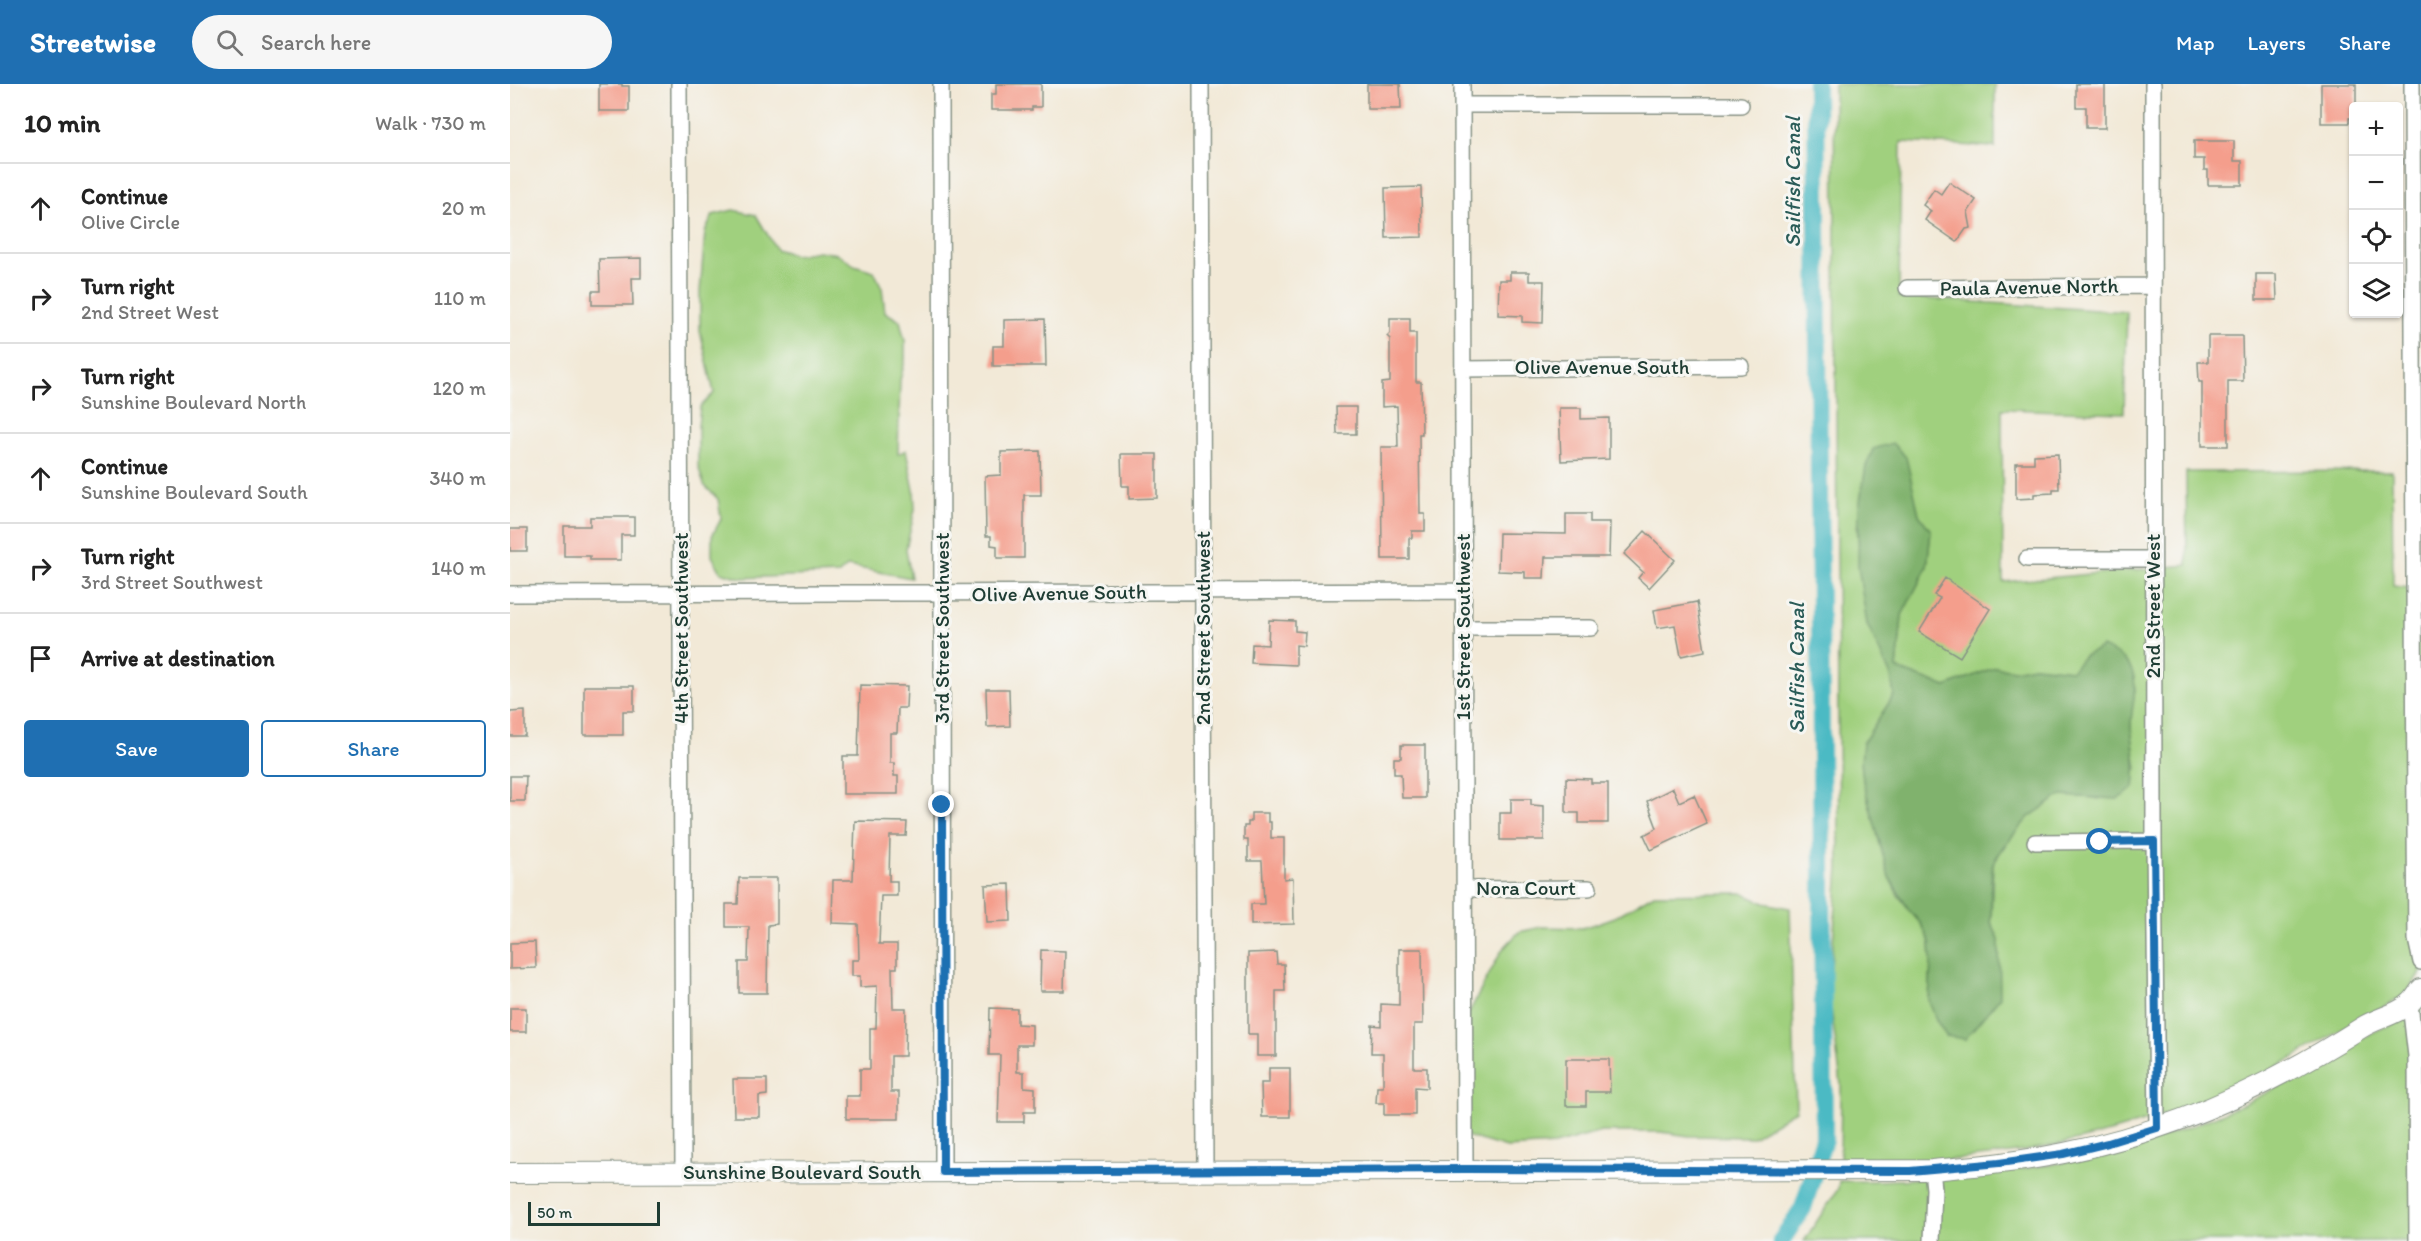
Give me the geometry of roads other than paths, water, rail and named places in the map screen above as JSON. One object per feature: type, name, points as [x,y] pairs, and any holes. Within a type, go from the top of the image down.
[{"type":"street","name":"4th Street Southwest","points":[[679,84],[683,1172]]},
{"type":"street","name":"3rd Street Southwest","points":[[940,84],[943,1172]]},
{"type":"street","name":"2nd Street Southwest","points":[[1201,84],[1205,1171]]},
{"type":"street","name":"1st Street Southwest","points":[[1462,84],[1465,1169]]},
{"type":"street","name":"2nd Street West","points":[[2153,84],[2154,841],[2157,1128]]},
{"type":"street","points":[[2412,84],[2416,939],[2421,962]]},
{"type":"street","points":[[1463,105],[1741,105]]},
{"type":"street","name":"Paula Avenue North","points":[[1907,288],[2152,286]]},
{"type":"street","name":"Olive Avenue South","points":[[1462,369],[1741,366]]},
{"type":"street","points":[[2027,559],[2153,559]]},
{"type":"street","name":"Olive Avenue South","points":[[510,594],[1463,591]]},
{"type":"street","points":[[1464,628],[1591,628]]},
{"type":"street","points":[[2035,842],[2154,841]]},
{"type":"street","name":"Nora Court","points":[[1464,889],[1588,888]]},
{"type":"street","points":[[2415,996],[2417,1241]]},
{"type":"street","name":"Sunshine Boulevard South","points":[[510,1173],[1465,1169],[1850,1172],[1932,1170],[2063,1154],[2157,1128],[2214,1107],[2260,1086],[2324,1051],[2415,996]]},
{"type":"street","points":[[1932,1170],[1934,1189],[1932,1241]]},
{"type":"waterway","name":"Sailfish Canal","points":[[1781,1241],[1803,1208],[1824,1139],[1816,84]]}]
